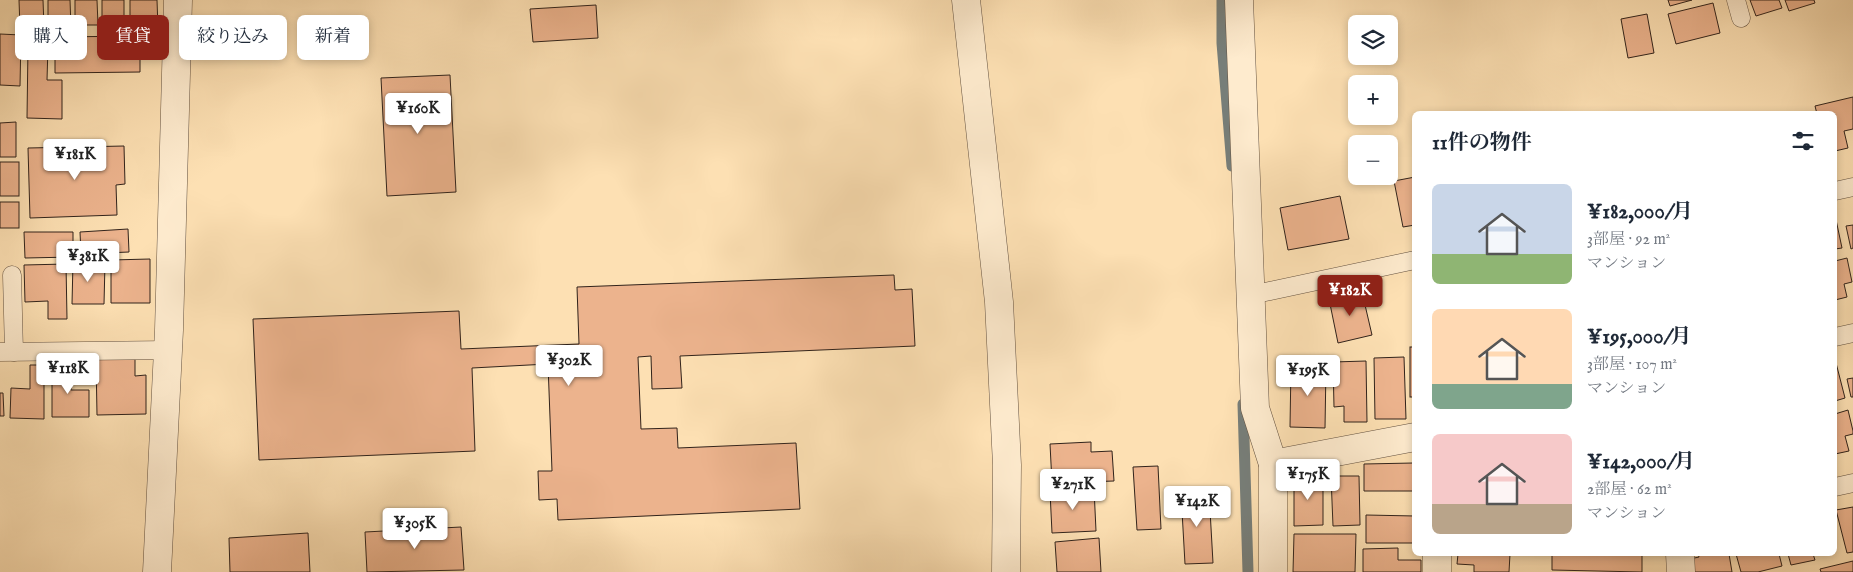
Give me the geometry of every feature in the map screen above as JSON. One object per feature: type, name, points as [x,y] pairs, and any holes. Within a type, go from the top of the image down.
[{"type":"street","points":[[157,572],[168,350],[178,0]]},
{"type":"street","points":[[966,0],[999,302],[1007,465],[1006,572]]},
{"type":"street","points":[[1239,0],[1255,408],[1273,464],[1273,572]]},
{"type":"street","points":[[1273,464],[1412,438]]},
{"type":"street","points":[[1437,556],[1437,572]]},
{"type":"street","points":[[1680,556],[1681,572]]},
{"type":"lane","points":[[1736,0],[1741,18]]},
{"type":"lane","points":[[1837,191],[1853,187]]},
{"type":"lane","points":[[1251,295],[1412,261]]},
{"type":"lane","points":[[12,275],[7,352],[168,350]]},
{"type":"lane","points":[[1837,337],[1853,333]]},
{"type":"lane","points":[[1837,487],[1853,483]]},
{"type":"building","points":[[19,0],[43,0],[44,15],[20,15]]},
{"type":"building","points":[[48,0],[70,0],[71,15],[48,15]]},
{"type":"building","points":[[75,0],[97,0],[97,25],[87,25],[87,15],[75,15]]},
{"type":"building","points":[[102,0],[124,0],[124,15],[102,15]]},
{"type":"building","points":[[130,0],[157,0],[158,15],[130,15]]},
{"type":"building","points":[[1668,0],[1692,0],[1670,6]]},
{"type":"building","points":[[1750,0],[1779,0],[1782,8],[1756,16]]},
{"type":"building","points":[[1785,0],[1814,0],[1815,3],[1789,11]]},
{"type":"building","points":[[1713,3],[1720,33],[1676,44],[1668,14]]},
{"type":"building","points":[[596,5],[598,38],[533,42],[530,9]]},
{"type":"building","points":[[1647,14],[1654,53],[1628,58],[1621,19]]},
{"type":"building","points":[[0,34],[15,35],[15,60],[21,60],[20,86],[0,85]]},
{"type":"building","points":[[87,37],[97,37],[97,60],[140,60],[140,72],[55,73],[55,60],[87,60]]},
{"type":"building","points":[[28,60],[48,60],[47,80],[62,80],[62,119],[27,118]]},
{"type":"building","points":[[450,75],[456,192],[387,196],[381,78]]},
{"type":"building","points":[[1853,97],[1853,129],[1844,131],[1848,148],[1837,151],[1837,111],[1816,111],[1815,106]]},
{"type":"building","points":[[16,122],[16,157],[0,157],[0,123]]},
{"type":"building","points":[[124,146],[125,184],[116,185],[117,215],[30,218],[28,148]]},
{"type":"building","points":[[0,162],[19,162],[19,196],[0,196]]},
{"type":"building","points":[[1412,178],[1412,226],[1403,227],[1395,185],[1398,185],[1398,180]]},
{"type":"building","points":[[1340,196],[1349,239],[1288,250],[1280,208]]},
{"type":"building","points":[[0,202],[19,202],[19,228],[0,228]]},
{"type":"building","points":[[1837,224],[1842,248],[1837,249]]},
{"type":"building","points":[[1853,225],[1853,248],[1851,249],[1846,226]]},
{"type":"building","points":[[128,229],[129,252],[81,254],[80,232]]},
{"type":"building","points":[[24,232],[73,232],[73,257],[25,258]]},
{"type":"building","points":[[1847,258],[1852,282],[1844,284],[1847,297],[1837,300],[1837,260]]},
{"type":"building","points":[[150,259],[150,303],[111,303],[111,260]]},
{"type":"building","points":[[73,262],[105,263],[104,304],[72,304]]},
{"type":"building","points":[[66,264],[67,319],[48,319],[48,301],[25,302],[24,265]]},
{"type":"building","points":[[894,275],[895,290],[912,289],[915,346],[680,356],[682,388],[652,389],[651,356],[638,357],[641,429],[677,428],[678,448],[796,443],[800,509],[558,520],[557,499],[539,500],[538,471],[552,471],[548,364],[472,368],[475,451],[259,460],[253,319],[459,311],[461,349],[579,344],[577,287]]},
{"type":"building","points":[[1362,292],[1372,335],[1338,343],[1329,299]]},
{"type":"building","points":[[1410,347],[1412,347],[1412,397],[1410,397]]},
{"type":"building","points":[[1404,357],[1406,419],[1375,419],[1374,358]]},
{"type":"building","points":[[96,359],[135,359],[135,376],[146,375],[146,414],[97,415]]},
{"type":"building","points":[[1366,361],[1367,422],[1344,422],[1344,406],[1334,407],[1333,362]]},
{"type":"building","points":[[52,364],[71,364],[71,390],[89,390],[89,417],[52,417]]},
{"type":"building","points":[[30,365],[44,365],[44,419],[10,418],[11,388],[30,389]]},
{"type":"building","points":[[1291,366],[1326,367],[1325,428],[1290,427]]},
{"type":"building","points":[[1837,367],[1845,398],[1837,400]]},
{"type":"building","points":[[1853,378],[1853,397],[1851,397],[1847,379]]},
{"type":"building","points":[[0,393],[3,393],[4,416],[0,416]]},
{"type":"building","points":[[1848,410],[1853,434],[1845,436],[1849,451],[1837,454],[1837,413]]},
{"type":"building","points":[[1091,442],[1091,452],[1112,451],[1114,481],[1052,483],[1050,444]]},
{"type":"building","points":[[1412,463],[1412,491],[1364,491],[1364,464]]},
{"type":"building","points":[[1158,466],[1161,529],[1137,530],[1133,467]]},
{"type":"building","points":[[1294,476],[1323,476],[1323,525],[1294,526]]},
{"type":"building","points":[[1331,476],[1359,476],[1360,525],[1333,526]]},
{"type":"building","points":[[1094,488],[1096,531],[1052,533],[1050,491]]},
{"type":"building","points":[[1209,492],[1213,563],[1185,564],[1181,493]]},
{"type":"building","points":[[1853,507],[1853,552],[1847,553],[1837,510]]},
{"type":"building","points":[[1366,515],[1412,516],[1412,543],[1366,543]]},
{"type":"building","points":[[461,527],[464,570],[367,572],[365,532]]},
{"type":"building","points":[[308,533],[310,572],[230,572],[229,538]]},
{"type":"building","points":[[1294,534],[1356,534],[1355,572],[1293,572]]},
{"type":"building","points":[[1099,538],[1101,572],[1057,572],[1055,542]]},
{"type":"building","points":[[1398,548],[1398,560],[1421,560],[1421,572],[1363,572],[1363,549]]},
{"type":"building","points":[[1458,556],[1510,556],[1509,572],[1474,572],[1474,565],[1457,564]]},
{"type":"building","points":[[1552,556],[1642,556],[1642,572],[1552,570]]},
{"type":"building","points":[[1729,556],[1732,572],[1692,572],[1690,559]]},
{"type":"building","points":[[1737,556],[1780,556],[1782,566],[1758,572],[1741,572]]},
{"type":"building","points":[[1789,556],[1814,556],[1815,560],[1791,565]]},
{"type":"building","points":[[1853,561],[1853,572],[1821,572],[1820,569]]},
{"type":"waterway","points":[[1222,0],[1222,43],[1232,166]]},
{"type":"waterway","points":[[1243,404],[1248,572]]}]
